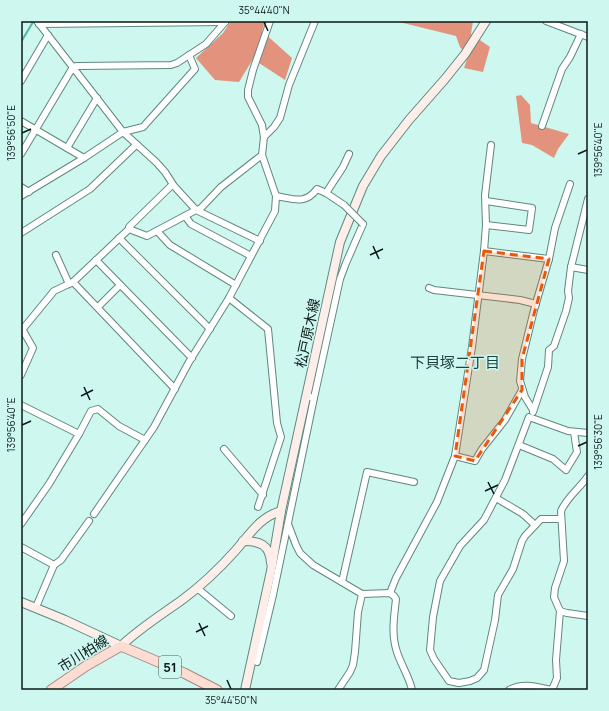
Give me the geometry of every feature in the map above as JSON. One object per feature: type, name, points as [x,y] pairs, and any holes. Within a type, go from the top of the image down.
[{"type":"main road","name":"松戸原木線","points":[[245,690],[271,571],[282,511],[310,397],[340,242],[363,186],[381,156],[394,138],[465,54],[486,21]]},
{"type":"main road","points":[[21,602],[36,607],[121,646],[137,631],[197,588],[225,561],[258,523],[271,514],[282,511]]},
{"type":"main road","points":[[243,541],[260,543],[265,546],[270,559],[271,571]]},
{"type":"main road","name":"市川柏線","points":[[51,690],[86,666],[121,646],[184,673],[217,690]]},
{"type":"street","points":[[94,514],[154,427],[192,358],[229,298],[275,211],[276,196],[262,155],[264,137],[262,126],[248,97],[248,90],[253,70],[270,21]]},
{"type":"street","points":[[264,137],[274,127],[280,118],[289,85],[315,21]]},
{"type":"street","points":[[546,21],[588,37]]},
{"type":"street","points":[[38,22],[226,22]]},
{"type":"street","points":[[38,22],[123,132],[156,162],[165,172],[172,185],[196,210],[260,240]]},
{"type":"street","points":[[21,154],[73,67],[171,65],[178,63],[206,44],[226,22]]},
{"type":"street","points":[[542,126],[562,69],[570,57],[581,34]]},
{"type":"street","points":[[21,81],[48,35]]},
{"type":"street","points":[[21,196],[84,158],[123,132],[143,127],[195,69],[188,55]]},
{"type":"street","points":[[67,148],[97,98]]},
{"type":"street","points":[[21,121],[84,158]]},
{"type":"street","points":[[21,234],[90,189],[136,145]]},
{"type":"street","points":[[390,593],[396,578],[437,502],[455,456],[484,251],[487,177],[491,146]]},
{"type":"street","points":[[326,193],[343,167],[349,154]]},
{"type":"street","points":[[129,229],[147,236],[200,208],[221,187],[262,155]]},
{"type":"street","points":[[533,410],[522,390],[520,381],[522,359],[549,259],[555,228],[570,184]]},
{"type":"street","points":[[21,375],[33,348],[22,331],[54,291],[71,283],[129,229],[129,227],[172,185]]},
{"type":"street","points":[[21,188],[29,192]]},
{"type":"street","points":[[257,662],[288,524],[310,397],[340,279],[364,224],[344,205],[317,189],[312,196],[306,199],[276,196]]},
{"type":"street","points":[[561,519],[541,518],[522,541],[513,570],[498,595],[495,620],[484,670],[477,678],[470,681],[459,683],[449,681],[434,660],[430,650],[433,617],[440,581],[460,546],[484,520],[505,480],[529,417],[531,418],[548,367],[549,350],[554,346],[566,311],[569,298],[568,291],[571,266],[588,199]]},
{"type":"street","points":[[486,201],[532,208],[529,230],[486,225]]},
{"type":"street","points":[[185,216],[191,224],[251,256]]},
{"type":"street","points":[[157,231],[170,244],[236,285]]},
{"type":"street","points":[[119,238],[210,329]]},
{"type":"street","points":[[484,251],[549,259]]},
{"type":"street","points":[[56,255],[71,283],[98,307],[175,389]]},
{"type":"street","points":[[96,260],[192,358]]},
{"type":"street","points":[[571,266],[588,270]]},
{"type":"street","points":[[98,307],[120,285]]},
{"type":"street","points":[[430,288],[434,290],[520,300],[536,304]]},
{"type":"street","points":[[229,298],[268,329],[277,423],[282,437],[258,507]]},
{"type":"street","points":[[455,456],[475,461],[482,449],[505,420],[522,390]]},
{"type":"street","points":[[21,405],[79,434]]},
{"type":"street","points":[[21,524],[49,484],[91,411],[98,409],[120,426],[145,440]]},
{"type":"street","points":[[531,418],[574,432],[588,433]]},
{"type":"street","points":[[518,445],[553,459],[566,470],[577,452],[574,432]]},
{"type":"street","points":[[224,449],[262,495]]},
{"type":"street","points":[[342,582],[367,472],[414,482]]},
{"type":"street","points":[[508,690],[516,686],[525,685],[552,690],[557,678],[556,660],[560,610],[554,597],[555,588],[564,561],[561,511],[564,504],[588,476]]},
{"type":"street","points":[[496,498],[523,514],[535,525]]},
{"type":"street","points":[[36,607],[54,565],[61,560],[89,521]]},
{"type":"street","points":[[288,524],[300,553],[313,565],[362,594],[390,593],[394,596],[396,599],[393,635],[397,652],[410,680],[412,690]]},
{"type":"street","points":[[21,547],[54,565]]},
{"type":"street","points":[[197,588],[231,616]]},
{"type":"street","points":[[338,690],[353,665],[358,612],[362,594]]},
{"type":"street","points":[[560,610],[572,614],[588,616]]},
{"type":"highlighted area","points":[[484,251],[549,259],[522,359],[522,390],[475,461],[455,456]]},
{"type":"shaded area","points":[[231,21],[265,21],[262,31],[292,58],[285,80],[253,59],[239,82],[215,80],[196,58],[223,33]]},
{"type":"shaded area","points":[[395,21],[473,21],[471,34],[490,47],[483,72],[464,68],[468,56],[460,47],[456,36]]},
{"type":"shaded area","points":[[521,95],[530,105],[531,123],[569,134],[558,149],[554,158],[532,145],[522,143],[516,96]]},
{"type":"waterway","points":[[21,42],[33,22]]},
{"type":"district","name":"下貝塚二丁目","points":[[455,362]]}]
